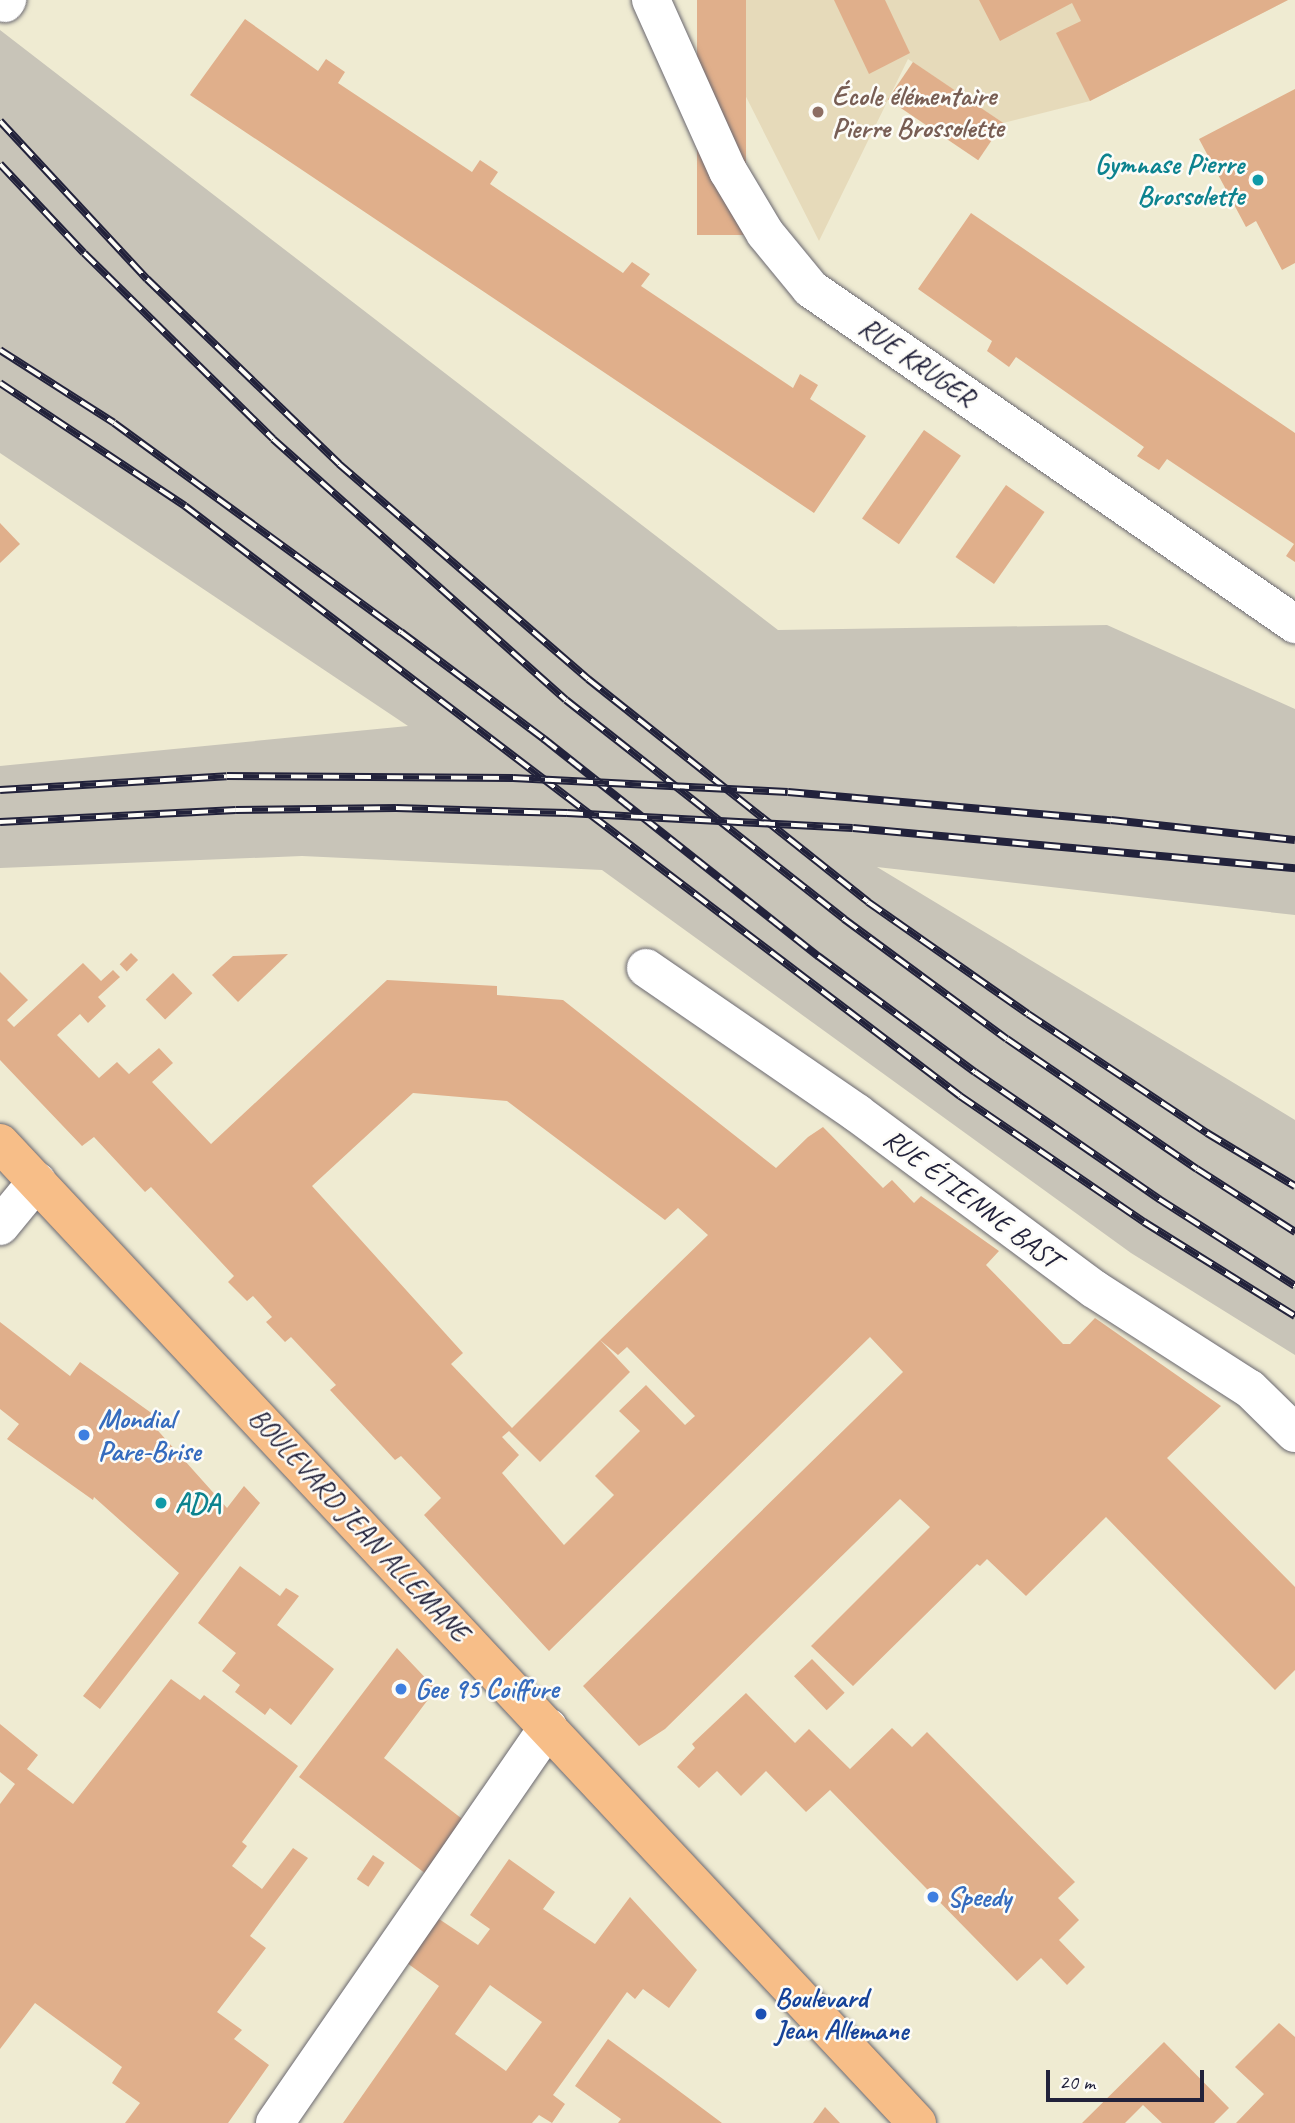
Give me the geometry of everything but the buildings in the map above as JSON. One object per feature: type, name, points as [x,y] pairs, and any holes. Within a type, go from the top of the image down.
[{"type":"main road","name":"BOULEVARD JEAN ALLEMANE","points":[[0,1143],[917,2123]]},
{"type":"street","name":"RUE KRUGER","points":[[651,0],[728,171],[765,233],[811,289],[1295,624]]},
{"type":"street","name":"RUE ÉTIENNE BAST","points":[[646,968],[857,1113],[1094,1289],[1250,1389],[1295,1433]]},
{"type":"street","points":[[0,1226],[37,1181]]},
{"type":"street","points":[[275,2123],[548,1727]]},
{"type":"shaded area","name":"École élémentaire Pierre Brossolette","points":[[697,0],[1288,0],[1090,101],[1003,123],[908,59],[819,241]]},
{"type":"shaded area","points":[[0,30],[778,630],[1107,625],[1295,709],[1295,915],[877,867],[1295,1120],[1295,1355],[1131,1253],[602,870],[302,856],[0,868],[0,766],[408,726],[0,453]]},
{"type":"railway","points":[[0,121],[147,279],[339,464],[588,679],[868,902],[1028,1014],[1207,1133],[1295,1186]]},
{"type":"railway","points":[[0,164],[84,253],[273,439],[566,700],[844,919],[1007,1039],[1197,1169],[1295,1232]]},
{"type":"railway","points":[[0,350],[114,423],[401,632],[544,739],[818,956],[975,1072],[1159,1199],[1295,1286]]},
{"type":"railway","points":[[0,383],[185,506],[960,1096],[1144,1222],[1295,1316]]},
{"type":"railway","points":[[0,790],[227,776],[513,778],[788,792],[1111,820],[1295,840]]},
{"type":"railway","points":[[0,822],[236,810],[396,808],[567,813],[853,828],[1295,868]]},
{"type":"place","name":"École élémentaire Pierre Brossolette","points":[[818,112]]},
{"type":"place","name":"Gymnase Pierre Brossolette","points":[[1258,180]]},
{"type":"place","name":"Mondial Pare-Brise","points":[[84,1435]]},
{"type":"place","name":"ADA","points":[[161,1503]]},
{"type":"place","name":"Gee 95 Coiffure","points":[[401,1689]]},
{"type":"place","name":"Speedy","points":[[933,1897]]},
{"type":"place","name":"Boulevard Jean Allemane","points":[[761,2014]]}]
